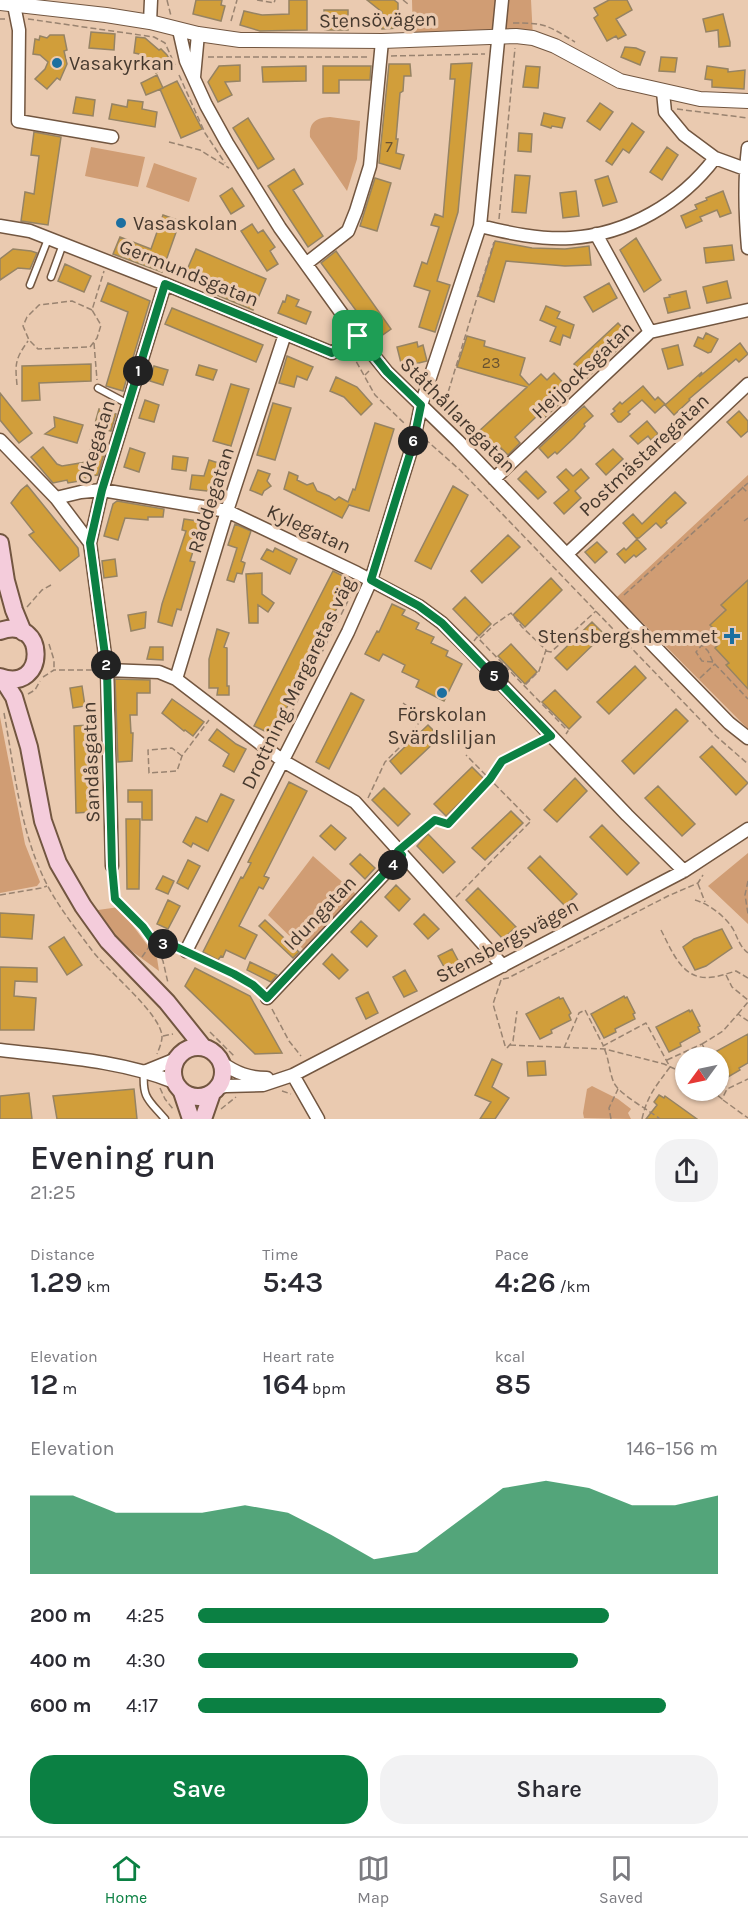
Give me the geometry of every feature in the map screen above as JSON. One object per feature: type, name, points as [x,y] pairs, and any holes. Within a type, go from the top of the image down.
[{"type":"main road","points":[[0,543],[6,581],[14,610],[23,632],[33,641],[36,655],[33,667],[26,675],[16,679],[1,678]]},
{"type":"main road","points":[[0,624],[4,610],[6,581]]},
{"type":"main road","points":[[0,631],[9,628],[23,632]]},
{"type":"main road","points":[[26,675],[25,695],[29,747]]},
{"type":"main road","points":[[1,678],[14,697],[29,747],[44,821],[58,863],[83,906],[108,941],[168,994],[203,1047],[213,1052],[222,1063],[222,1079],[214,1091],[203,1119]]},
{"type":"main road","points":[[168,994],[178,1032],[177,1057],[172,1071],[191,1119]]},
{"type":"main road","points":[[177,1057],[188,1048],[203,1047]]},
{"type":"main road","points":[[178,1087],[195,1097],[214,1091]]},
{"type":"street","points":[[150,22],[151,0]]},
{"type":"street","name":"Drottning Margaretas väg","points":[[186,951],[348,632],[371,580],[413,444],[421,405],[480,226],[502,0]]},
{"type":"street","points":[[9,2],[17,19],[19,30],[18,121],[112,137]]},
{"type":"street","name":"Stensövägen","points":[[9,2],[150,22],[198,34],[240,40],[382,41],[499,30],[555,46],[620,81],[700,99],[748,101]]},
{"type":"street","name":"Ståthållaregatan","points":[[179,30],[190,52]]},
{"type":"street","name":"Ståthållaregatan","points":[[198,34],[186,61],[227,142],[280,228],[358,336],[387,372],[494,479],[729,723],[748,738]]},
{"type":"street","points":[[307,263],[348,231],[356,211],[370,166],[382,41]]},
{"type":"street","points":[[663,92],[664,108],[669,119],[684,135],[715,158],[747,170]]},
{"type":"street","points":[[748,148],[745,210],[748,248]]},
{"type":"street","points":[[480,226],[532,236],[569,238],[625,226],[659,210],[693,185],[715,158]]},
{"type":"street","name":"Germundsgatan","points":[[0,226],[30,231],[332,353],[358,336]]},
{"type":"street","points":[[596,234],[650,332]]},
{"type":"street","name":"Okegatan","points":[[90,543],[102,490],[165,284]]},
{"type":"street","name":"Heijocksgatan","points":[[494,479],[650,332],[748,309]]},
{"type":"street","name":"Råddegatan","points":[[176,679],[227,511],[285,334]]},
{"type":"street","name":"Postmästaregatan","points":[[567,554],[748,384]]},
{"type":"street","name":"Sandåsgatan","points":[[0,440],[56,498],[90,543],[107,670],[112,866]]},
{"type":"street","name":"Kylegatan","points":[[56,498],[102,490],[227,511],[371,580],[419,606],[442,623],[557,737],[684,871]]},
{"type":"street","points":[[107,670],[159,672],[176,679],[283,761],[355,802],[447,906],[502,973]]},
{"type":"street","name":"Stensbergsvägen","points":[[214,1091],[241,1080],[293,1075],[502,973],[684,871],[748,829]]},
{"type":"street","name":"Idungatan","points":[[267,998],[400,853]]},
{"type":"street","points":[[0,1050],[106,1063],[144,1072],[178,1087]]},
{"type":"street","points":[[144,1072],[177,1057]]},
{"type":"street","name":"Stensbergsvägen","points":[[222,1063],[241,1080]]},
{"type":"street","points":[[293,1075],[318,1119]]},
{"type":"lane","points":[[30,285],[48,239]]},
{"type":"lane","points":[[51,277],[63,244]]},
{"type":"lane","points":[[98,388],[128,404]]},
{"type":"lane","points":[[144,1072],[143,1088],[146,1098],[165,1119]]},
{"type":"path","points":[[231,21],[237,0]]},
{"type":"path","points":[[257,0],[274,3],[275,0]]},
{"type":"path","points":[[403,0],[408,4]]},
{"type":"path","points":[[0,19],[17,19],[154,37],[165,43],[169,52],[190,52],[214,58],[497,54]]},
{"type":"path","points":[[499,30],[538,23],[551,27],[579,45]]},
{"type":"path","points":[[664,108],[748,118]]},
{"type":"path","points":[[205,133],[210,135]]},
{"type":"path","points":[[169,142],[200,150],[232,170]]},
{"type":"path","points":[[219,150],[219,155]]},
{"type":"path","points":[[92,310],[107,261]]},
{"type":"path","points":[[72,301],[92,310],[101,325],[90,347],[38,349],[29,340],[23,326],[27,317],[39,304],[72,301]]},
{"type":"path","points":[[17,385],[15,364],[18,355],[29,340]]},
{"type":"path","points":[[94,342],[98,388]]},
{"type":"path","points":[[364,376],[369,371]]},
{"type":"path","points":[[614,604],[748,483]]},
{"type":"path","points":[[742,487],[748,493]]},
{"type":"path","points":[[744,521],[748,518]]},
{"type":"path","points":[[14,610],[29,606],[42,590],[51,585]]},
{"type":"path","points":[[271,752],[351,596]]},
{"type":"path","points":[[471,643],[511,614],[546,650],[551,652],[596,611]]},
{"type":"path","points":[[400,853],[435,820],[448,824],[490,779],[502,761],[568,731],[479,639]]},
{"type":"path","points":[[713,662],[702,661],[696,652],[702,645],[713,662],[748,699]]},
{"type":"path","points":[[524,686],[539,671],[546,650]]},
{"type":"path","points":[[25,695],[32,693],[46,674],[54,670],[107,670]]},
{"type":"path","points":[[362,810],[385,762],[412,735],[422,717],[403,703]]},
{"type":"path","points":[[182,756],[172,748],[148,750],[150,772],[177,771],[182,756],[217,710]]},
{"type":"path","points":[[447,906],[531,821],[466,755]]},
{"type":"path","points":[[112,866],[115,899],[156,945],[163,961],[168,994]]},
{"type":"path","points":[[502,973],[508,978],[668,896],[698,884],[703,875]]},
{"type":"path","points":[[748,880],[745,895],[748,914]]},
{"type":"path","points":[[698,884],[706,903],[730,926],[739,945],[748,953]]},
{"type":"path","points":[[0,895],[48,885]]},
{"type":"path","points":[[694,900],[706,903]]},
{"type":"path","points":[[661,930],[676,959],[689,972],[702,978],[736,971],[748,978]]},
{"type":"path","points":[[142,958],[153,941]]},
{"type":"path","points":[[156,945],[168,943],[253,985],[267,998],[290,1041],[304,1060],[310,1058],[313,1064]]},
{"type":"path","points":[[495,981],[502,973]]},
{"type":"path","points":[[502,973],[501,986],[493,1004],[506,1049],[513,1041],[517,1011]]},
{"type":"path","points":[[666,1060],[702,1044],[723,1031],[748,1001],[732,987],[725,974]]},
{"type":"path","points":[[745,998],[748,994]]},
{"type":"path","points":[[564,1048],[579,1013],[585,1010],[605,1049],[613,1082],[618,1089],[660,1119]]},
{"type":"path","points":[[738,1014],[748,1021]]},
{"type":"path","points":[[603,1046],[646,1023],[670,1068]]},
{"type":"path","points":[[205,1028],[244,1067],[239,1094],[219,1111]]},
{"type":"path","points":[[510,1045],[605,1049],[675,1070]]},
{"type":"path","points":[[642,1119],[648,1097],[670,1068]]},
{"type":"path","points":[[729,1088],[748,1079]]},
{"type":"path","points":[[611,1119],[610,1102],[618,1089]]},
{"type":"path","points":[[723,1101],[748,1118]]},
{"type":"shaded area","points":[[412,0],[531,0],[533,38],[413,40]]},
{"type":"shaded area","points":[[330,117],[360,121],[357,159],[347,191],[310,137],[314,122]]},
{"type":"shaded area","points":[[91,147],[145,157],[138,187],[85,176]]},
{"type":"shaded area","points":[[154,163],[197,178],[189,202],[146,187]]},
{"type":"shaded area","points":[[748,475],[748,729],[617,597]]},
{"type":"shaded area","points":[[0,717],[25,844],[40,882],[37,886],[0,893]]},
{"type":"shaded area","points":[[748,853],[748,924],[708,886]]},
{"type":"shaded area","points":[[313,856],[356,894],[304,950],[268,915]]},
{"type":"shaded area","points":[[119,907],[157,958],[159,971],[133,952],[97,920],[98,910]]},
{"type":"shaded area","points":[[592,1086],[618,1099],[631,1109],[628,1113],[631,1119],[584,1118],[587,1089]]},
{"type":"building","points":[[196,0],[222,0],[221,5],[225,6],[221,21],[193,14]]},
{"type":"building","points":[[289,0],[307,0],[307,30],[260,31],[240,25],[244,11],[262,15],[289,14]]},
{"type":"building","points":[[367,0],[394,0],[398,3],[398,28],[382,29],[382,12]]},
{"type":"building","points":[[609,0],[627,0],[632,10],[616,19],[626,35],[618,39],[616,36],[607,41],[594,18],[598,15],[594,8]]},
{"type":"building","points":[[324,10],[348,10],[348,30],[325,30]]},
{"type":"building","points":[[723,14],[730,46],[719,47],[718,30],[706,32],[703,19]]},
{"type":"building","points":[[91,32],[115,34],[114,50],[89,48]]},
{"type":"building","name":"Vasakyrkan","points":[[50,35],[64,35],[67,64],[60,80],[57,78],[47,89],[35,79],[45,69],[48,62],[40,55],[33,54],[35,39],[39,40],[40,36],[47,38]]},
{"type":"building","points":[[136,37],[145,38],[159,50],[161,49],[172,64],[156,73],[139,54],[134,53]]},
{"type":"building","points":[[625,47],[645,52],[640,65],[621,57]]},
{"type":"building","points":[[661,57],[677,58],[675,72],[659,71]]},
{"type":"building","points":[[472,63],[458,212],[437,281],[450,285],[435,332],[419,327],[430,291],[414,286],[422,262],[427,264],[439,227],[431,225],[435,214],[443,217],[455,79],[450,79],[451,64]]},
{"type":"building","points":[[389,64],[410,64],[411,76],[404,76],[403,91],[400,93],[396,153],[404,155],[400,169],[379,163]]},
{"type":"building","points":[[240,65],[240,81],[225,82],[232,95],[218,102],[208,82],[219,66]]},
{"type":"building","points":[[306,66],[306,81],[263,82],[262,67]]},
{"type":"building","points":[[323,66],[371,66],[370,80],[339,80],[339,93],[323,93]]},
{"type":"building","points":[[526,66],[540,67],[538,88],[523,87]]},
{"type":"building","points":[[707,66],[728,69],[728,72],[745,70],[744,89],[712,87],[712,80],[705,79]]},
{"type":"building","points":[[157,75],[163,88],[146,95],[141,83]]},
{"type":"building","points":[[177,81],[202,129],[181,138],[160,89]]},
{"type":"building","points":[[76,97],[95,100],[93,116],[73,113]]},
{"type":"building","points":[[128,100],[143,102],[142,109],[157,112],[155,127],[109,119],[112,104],[127,107]]},
{"type":"building","points":[[600,103],[613,112],[600,130],[587,121]]},
{"type":"building","points":[[544,113],[565,118],[562,128],[541,125]]},
{"type":"building","points":[[248,118],[274,159],[258,169],[233,128]]},
{"type":"building","points":[[632,123],[644,132],[629,153],[623,149],[612,165],[606,161]]},
{"type":"building","points":[[34,132],[61,137],[48,225],[21,221],[25,192],[34,194],[39,156],[31,155]]},
{"type":"building","points":[[519,133],[532,134],[531,152],[518,151]]},
{"type":"building","points":[[667,147],[678,155],[662,180],[650,172]]},
{"type":"building","points":[[294,169],[303,184],[293,190],[323,236],[308,247],[268,186]]},
{"type":"building","points":[[515,175],[530,176],[526,213],[512,212]]},
{"type":"building","points":[[608,176],[617,202],[603,206],[595,180]]},
{"type":"building","points":[[375,178],[391,183],[377,231],[360,226]]},
{"type":"building","points":[[232,188],[244,206],[231,214],[220,196]]},
{"type":"building","points":[[576,191],[579,216],[563,218],[560,193]]},
{"type":"building","points":[[723,191],[731,213],[720,217],[717,210],[700,217],[702,221],[686,228],[681,216],[697,209],[695,205],[707,200],[706,198]]},
{"type":"building","points":[[163,215],[180,221],[162,272],[113,254],[120,237],[151,249]]},
{"type":"building","points":[[252,224],[258,233],[263,230],[275,247],[270,251],[278,264],[267,271],[241,231]]},
{"type":"building","points":[[636,238],[661,280],[644,292],[620,250]]},
{"type":"building","points":[[495,241],[532,248],[565,249],[589,246],[591,265],[565,266],[506,261],[494,302],[478,296]]},
{"type":"building","points":[[732,245],[734,260],[706,263],[704,248]]},
{"type":"building","points":[[13,249],[37,253],[30,269],[18,268],[0,280],[0,259]]},
{"type":"building","points":[[196,249],[266,279],[253,310],[217,295],[221,287],[186,272]]},
{"type":"building","points":[[336,251],[391,329],[377,339],[321,263]]},
{"type":"building","points":[[65,264],[91,276],[84,292],[58,281]]},
{"type":"building","points":[[727,281],[731,298],[707,303],[703,287]]},
{"type":"building","points":[[108,283],[150,301],[123,391],[106,386],[128,312],[101,301]]},
{"type":"building","points":[[609,283],[617,298],[593,312],[584,297]]},
{"type":"building","points":[[686,291],[690,308],[668,313],[664,298]]},
{"type":"building","points":[[287,295],[299,300],[296,306],[311,312],[306,324],[278,313]]},
{"type":"building","points":[[546,306],[560,312],[557,318],[574,325],[570,338],[563,335],[560,345],[550,341],[556,327],[540,320]]},
{"type":"building","points":[[172,308],[263,345],[256,362],[165,324]]},
{"type":"building","points":[[618,323],[631,337],[587,378],[574,364]]},
{"type":"building","points":[[706,333],[718,339],[711,352],[708,353],[694,346],[698,337],[703,339]]},
{"type":"building","points":[[467,336],[485,341],[484,346],[525,358],[520,375],[529,385],[541,374],[547,380],[554,373],[572,392],[541,421],[537,416],[515,437],[520,443],[508,455],[501,448],[497,452],[478,432],[527,387],[457,367]]},
{"type":"building","points":[[417,342],[418,347],[423,345],[427,361],[402,367],[397,347]]},
{"type":"building","points":[[740,343],[748,354],[739,362],[736,359],[689,399],[674,415],[665,405],[702,372],[699,377]]},
{"type":"building","points":[[678,345],[683,365],[668,369],[662,349]]},
{"type":"building","points":[[287,356],[313,367],[307,380],[297,376],[294,387],[279,383]]},
{"type":"building","points":[[91,364],[91,381],[39,383],[40,400],[22,401],[22,366]]},
{"type":"building","points":[[199,365],[217,370],[213,380],[196,375]]},
{"type":"building","points":[[154,366],[168,370],[163,385],[150,381]]},
{"type":"building","points":[[336,377],[357,387],[372,404],[361,415],[344,397],[330,391]]},
{"type":"building","points":[[231,384],[249,389],[231,446],[213,441]]},
{"type":"building","points":[[643,386],[655,400],[658,397],[665,404],[655,413],[642,400],[628,412],[630,414],[618,422],[611,414],[615,411],[613,409]]},
{"type":"building","points":[[0,393],[32,433],[19,443],[0,420]]},
{"type":"building","points":[[145,400],[159,405],[154,422],[139,418]]},
{"type":"building","points":[[273,403],[291,408],[275,460],[257,455]]},
{"type":"building","points":[[584,406],[593,416],[557,454],[555,452],[548,458],[539,448]]},
{"type":"building","points":[[99,409],[116,414],[111,431],[94,427]]},
{"type":"building","points":[[739,411],[748,421],[748,431],[741,437],[727,422]]},
{"type":"building","points":[[54,417],[83,425],[77,443],[45,434],[55,427]]},
{"type":"building","points":[[647,421],[658,434],[651,440],[648,436],[638,444],[630,436]]},
{"type":"building","points":[[375,423],[394,429],[369,511],[349,505],[342,518],[284,489],[289,472],[298,476],[297,480],[307,485],[313,483],[317,491],[335,500],[339,497],[348,502],[353,489],[355,490]]},
{"type":"building","points":[[43,447],[57,464],[62,466],[86,462],[91,447],[105,451],[98,475],[85,477],[86,480],[53,483],[31,457]]},
{"type":"building","points":[[130,448],[145,453],[139,472],[124,467]]},
{"type":"building","points":[[613,449],[623,459],[606,475],[596,464]]},
{"type":"building","points":[[173,456],[188,458],[186,471],[172,469]]},
{"type":"building","points":[[209,460],[225,465],[216,492],[190,489],[192,475],[204,476]]},
{"type":"building","points":[[566,469],[573,476],[581,469],[589,478],[575,491],[581,498],[564,514],[554,503],[569,490],[557,477]]},
{"type":"building","points":[[258,470],[270,474],[267,481],[271,486],[262,495],[250,490]]},
{"type":"building","points":[[526,471],[546,492],[538,499],[518,479]]},
{"type":"building","points":[[27,485],[78,548],[79,556],[60,571],[29,535],[34,532],[11,503]]},
{"type":"building","points":[[453,486],[468,495],[431,569],[415,561]]},
{"type":"building","points":[[675,492],[686,503],[661,528],[656,523],[636,538],[623,523],[633,514],[642,524]]},
{"type":"building","points":[[117,501],[164,509],[163,517],[148,517],[148,520],[125,518],[118,540],[104,536],[113,504]]},
{"type":"building","points":[[184,519],[205,522],[204,533],[199,532],[190,561],[195,562],[181,610],[177,609],[172,626],[158,622],[186,531],[182,530]]},
{"type":"building","points":[[235,524],[251,531],[241,561],[245,563],[242,574],[237,573],[234,582],[227,580],[237,548],[228,545]]},
{"type":"building","points":[[508,535],[520,547],[482,583],[471,571]]},
{"type":"building","points":[[637,539],[646,549],[625,563],[617,554],[624,548],[626,550]]},
{"type":"building","points":[[597,542],[607,552],[595,563],[585,552]]},
{"type":"building","points":[[275,548],[297,559],[290,574],[261,559],[267,549],[273,552]]},
{"type":"building","points":[[115,559],[117,576],[104,578],[102,561]]},
{"type":"building","points":[[333,571],[351,580],[273,735],[254,726]]},
{"type":"building","points":[[262,573],[262,594],[274,603],[268,612],[258,605],[258,623],[249,623],[246,574]]},
{"type":"building","points":[[551,578],[562,590],[525,627],[513,615]]},
{"type":"building","name":"Stensbergshemmet","points":[[748,580],[748,689],[726,665],[729,663],[715,648],[719,644],[714,638],[719,634],[710,625],[726,610],[721,605]]},
{"type":"building","points":[[465,597],[491,624],[479,636],[453,609]]},
{"type":"building","points":[[392,604],[405,610],[402,615],[419,623],[416,629],[434,637],[431,643],[448,651],[446,656],[462,664],[444,701],[416,687],[419,680],[402,672],[405,665],[383,654],[379,661],[365,654],[377,631],[379,632]]},
{"type":"building","points":[[146,612],[145,628],[131,631],[128,615]]},
{"type":"building","points":[[592,622],[604,634],[567,670],[555,658]]},
{"type":"building","points":[[217,629],[229,633],[224,647],[227,648],[229,695],[217,695],[218,688],[209,688],[209,659]]},
{"type":"building","points":[[511,644],[537,672],[525,684],[498,656]]},
{"type":"building","points":[[150,647],[163,647],[163,660],[147,659]]},
{"type":"building","points":[[635,666],[646,678],[609,714],[597,702]]},
{"type":"building","points":[[115,679],[150,680],[150,693],[137,693],[137,715],[130,715],[131,733],[133,733],[132,761],[118,762]]},
{"type":"building","points":[[82,686],[85,706],[73,708],[70,688]]},
{"type":"building","points":[[555,690],[581,717],[569,729],[542,702]]},
{"type":"building","points":[[351,693],[364,700],[329,769],[316,762]]},
{"type":"building","points":[[172,699],[204,722],[193,736],[162,713]]},
{"type":"building","points":[[676,709],[688,721],[634,774],[622,761]]},
{"type":"building","points":[[89,725],[91,812],[76,813],[74,726]]},
{"type":"building","points":[[428,725],[440,737],[401,774],[390,761]]},
{"type":"building","points":[[217,729],[246,749],[234,772],[223,766],[229,754],[209,740]]},
{"type":"building","points":[[712,746],[748,783],[736,795],[700,757]]},
{"type":"building","points":[[472,767],[484,779],[446,816],[434,804]]},
{"type":"building","points":[[575,778],[587,791],[557,822],[544,810]]},
{"type":"building","points":[[289,782],[307,791],[264,876],[269,878],[263,889],[259,887],[239,926],[257,935],[245,959],[226,950],[223,957],[221,956],[218,960],[203,952],[241,877],[243,878],[251,863],[248,862]]},
{"type":"building","points":[[658,786],[695,824],[682,836],[645,798]]},
{"type":"building","points":[[384,788],[410,814],[398,826],[372,800]]},
{"type":"building","points":[[128,790],[152,790],[152,820],[142,820],[142,802],[128,802]]},
{"type":"building","points":[[221,794],[234,800],[208,851],[193,843],[191,847],[183,842],[196,817],[207,822]]},
{"type":"building","points":[[511,811],[523,823],[485,860],[472,848]]},
{"type":"building","points":[[126,819],[140,819],[139,889],[127,889]]},
{"type":"building","points":[[331,825],[346,838],[335,850],[320,836]]},
{"type":"building","points":[[602,825],[639,863],[627,875],[590,837]]},
{"type":"building","points":[[428,834],[455,862],[443,873],[417,846]]},
{"type":"building","points":[[360,854],[375,868],[365,879],[350,864]]},
{"type":"building","points":[[540,856],[577,894],[565,906],[528,868]]},
{"type":"building","points":[[188,860],[200,866],[188,889],[177,883]]},
{"type":"building","points":[[163,876],[174,881],[168,894],[156,889]]},
{"type":"building","points":[[396,885],[410,899],[399,911],[385,897]]},
{"type":"building","points":[[478,888],[516,927],[503,939],[466,900]]},
{"type":"building","points":[[168,900],[180,906],[168,929],[157,924]]},
{"type":"building","points":[[0,913],[34,915],[32,939],[0,937]]},
{"type":"building","points":[[424,914],[439,929],[428,939],[414,924]]},
{"type":"building","points":[[265,920],[299,952],[293,958],[259,926]]},
{"type":"building","points":[[361,921],[377,936],[367,947],[351,932]]},
{"type":"building","points":[[722,929],[732,948],[706,966],[695,970],[683,947],[694,939]]},
{"type":"building","points":[[64,937],[82,965],[67,975],[49,947]]},
{"type":"building","points":[[452,949],[461,966],[448,974],[438,956]]},
{"type":"building","points":[[332,954],[348,970],[339,979],[323,964]]},
{"type":"building","points":[[250,962],[277,975],[271,982],[247,970]]},
{"type":"building","points":[[0,967],[37,968],[37,982],[15,981],[14,996],[36,998],[34,1030],[0,1030]]},
{"type":"building","points":[[195,968],[250,996],[282,1053],[255,1054],[185,986]]},
{"type":"building","points":[[405,970],[417,991],[404,997],[393,977]]},
{"type":"building","points":[[368,992],[378,1013],[366,1019],[356,998]]},
{"type":"building","points":[[624,996],[627,997],[635,1013],[633,1014],[635,1019],[615,1029],[616,1032],[604,1038],[591,1014]]},
{"type":"building","points":[[559,997],[563,998],[571,1013],[569,1015],[571,1020],[551,1030],[552,1033],[540,1039],[526,1014]]},
{"type":"building","points":[[692,1010],[700,1026],[698,1027],[700,1032],[669,1052],[656,1027]]},
{"type":"building","points":[[748,1034],[748,1063],[729,1076],[729,1047],[724,1047]]},
{"type":"building","points":[[492,1059],[502,1064],[492,1087],[509,1098],[495,1119],[480,1119],[491,1102],[475,1095]]},
{"type":"building","points":[[545,1061],[546,1075],[528,1076],[527,1062]]},
{"type":"building","points":[[134,1089],[137,1119],[57,1119],[53,1096]]},
{"type":"building","points":[[29,1093],[32,1119],[0,1119],[0,1096]]},
{"type":"building","points":[[659,1095],[664,1098],[665,1096],[697,1119],[646,1119],[657,1105],[654,1102]]},
{"type":"place","name":"Vasakyrkan","points":[[57,63]]},
{"type":"place","name":"Vasaskolan","points":[[121,223]]},
{"type":"place","name":"Stensbergshemmet","points":[[732,636]]},
{"type":"place","name":"Förskolan Svärdsliljan","points":[[442,693]]},
{"type":"route","points":[[165,284],[332,353],[358,336],[387,372],[421,405],[413,444],[371,580],[419,606],[442,623],[551,736],[502,761],[490,779],[448,824],[435,820],[398,851],[402,855],[267,998],[253,985],[234,974],[168,943],[156,945],[143,927],[115,899],[112,866],[107,670],[90,543],[102,490],[165,284]]}]
